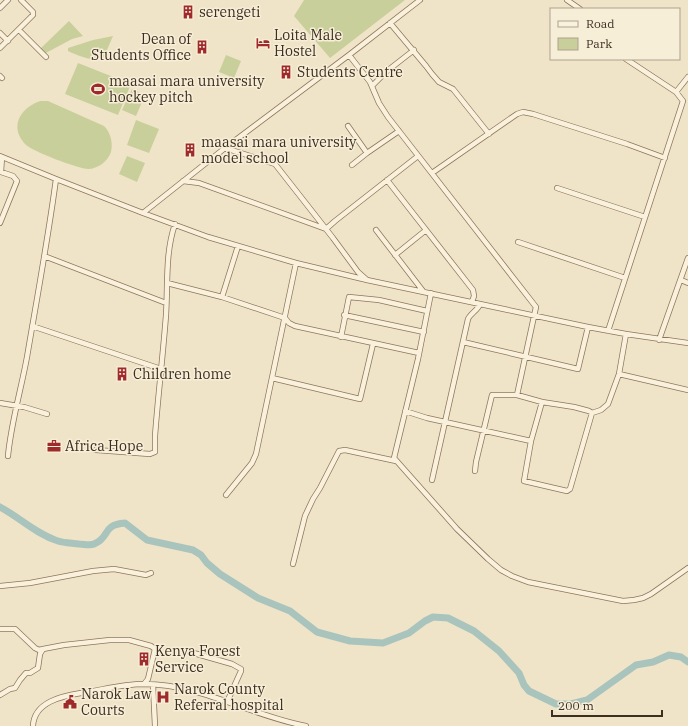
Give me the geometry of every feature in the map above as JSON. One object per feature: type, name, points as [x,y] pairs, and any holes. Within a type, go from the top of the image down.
[{"type":"street","points":[[0,8],[8,0]]},
{"type":"street","points":[[0,48],[33,15],[33,12],[22,0]]},
{"type":"street","points":[[143,213],[225,148],[420,0]]},
{"type":"street","points":[[567,0],[579,8]]},
{"type":"street","points":[[390,22],[439,82],[453,89],[489,134]]},
{"type":"street","points":[[19,30],[46,57]]},
{"type":"street","points":[[0,33],[8,41]]},
{"type":"street","points":[[372,86],[387,71],[414,50]]},
{"type":"street","points":[[349,55],[372,86],[379,103],[399,131],[535,305],[535,315],[517,396]]},
{"type":"street","points":[[628,60],[676,92],[688,107]]},
{"type":"street","points":[[676,92],[688,77]]},
{"type":"street","points":[[608,331],[683,101]]},
{"type":"street","points":[[432,173],[517,114],[523,112],[627,144],[665,158]]},
{"type":"street","points":[[348,126],[367,152]]},
{"type":"street","points":[[352,165],[367,152],[399,131]]},
{"type":"street","points":[[225,148],[275,164],[358,272],[367,280]]},
{"type":"street","points":[[0,223],[17,181],[13,176],[0,172],[1,156],[56,180],[208,237],[296,263],[367,280],[588,327],[659,340],[688,343]]},
{"type":"street","points":[[326,229],[418,156]]},
{"type":"street","points":[[8,456],[27,358],[56,180]]},
{"type":"street","points":[[387,180],[473,290],[474,296],[472,302]]},
{"type":"street","points":[[183,181],[199,183],[326,229]]},
{"type":"street","points":[[557,188],[645,217]]},
{"type":"street","points":[[96,450],[130,453],[154,453],[166,303],[168,252],[170,238],[175,224]]},
{"type":"street","points":[[376,230],[424,291]]},
{"type":"street","points":[[395,255],[426,230]]},
{"type":"street","points":[[518,242],[625,278]]},
{"type":"street","points":[[222,297],[238,246]]},
{"type":"street","points":[[44,256],[166,303]]},
{"type":"street","points":[[659,340],[688,258]]},
{"type":"street","points":[[226,495],[254,460],[296,263]]},
{"type":"street","points":[[681,280],[688,283]]},
{"type":"street","points":[[167,283],[222,297],[285,318],[291,325],[419,353]]},
{"type":"street","points":[[431,293],[419,353],[394,456],[396,461],[458,529],[488,559],[501,570],[512,576],[528,582],[623,601],[643,598],[688,568]]},
{"type":"street","points":[[341,337],[344,315],[349,297],[353,296],[379,300],[427,311]]},
{"type":"street","points":[[432,480],[470,315],[476,311],[480,304]]},
{"type":"street","points":[[344,315],[423,332]]},
{"type":"street","points":[[32,326],[160,369]]},
{"type":"street","points":[[463,342],[578,369],[588,327]]},
{"type":"street","points":[[475,471],[492,395],[517,396],[574,407],[592,413],[601,410],[608,404],[619,374],[626,334]]},
{"type":"street","points":[[272,378],[360,399],[373,344]]},
{"type":"street","points":[[619,374],[688,390]]},
{"type":"street","points":[[0,402],[17,405],[47,414]]},
{"type":"street","points":[[542,402],[531,441],[524,482],[567,491],[570,489],[592,413]]},
{"type":"street","points":[[405,411],[427,418],[531,441]]},
{"type":"street","points":[[293,564],[305,516],[339,451],[345,450],[396,461]]},
{"type":"street","points":[[0,586],[30,583],[93,571],[114,569],[146,575],[151,573]]},
{"type":"street","points":[[0,629],[15,629],[39,650],[64,644],[110,640],[129,640],[151,646],[155,649],[154,655],[148,679],[144,684]]},
{"type":"street","points":[[0,695],[10,689],[16,688],[26,673],[30,673],[38,668],[40,654],[43,649]]},
{"type":"street","points":[[190,652],[232,664],[241,669],[242,672],[227,702]]},
{"type":"street","points":[[33,726],[37,711],[61,696],[106,688],[144,684],[184,689],[270,717],[306,726]]},
{"type":"street","points":[[152,685],[155,726]]},
{"type":"green space","points":[[304,0],[405,0],[330,58],[294,16]]},
{"type":"green space","points":[[69,21],[83,36],[72,39],[44,54],[40,49]]},
{"type":"green space","points":[[113,36],[104,57],[90,59],[68,51],[68,48],[93,40]]},
{"type":"green space","points":[[226,55],[241,61],[234,78],[219,72]]},
{"type":"green space","name":"maasai mara university hockey pitch","points":[[78,63],[131,84],[118,115],[65,94]]},
{"type":"green space","points":[[132,89],[145,95],[136,116],[122,110]]},
{"type":"green space","points":[[40,101],[48,101],[104,126],[110,135],[112,145],[110,155],[105,161],[92,169],[83,168],[45,155],[25,144],[20,138],[18,131],[17,125],[19,119],[27,108]]},
{"type":"green space","points":[[136,120],[159,129],[149,153],[127,145]]},
{"type":"green space","points":[[127,156],[145,163],[137,182],[119,174]]},
{"type":"waterway","points":[[0,507],[42,534],[65,543],[92,545],[103,538],[112,526],[125,523],[147,540],[193,550],[201,555],[207,563],[220,574],[258,598],[290,611],[317,632],[350,641],[383,643],[409,633],[433,617],[448,618],[474,631],[499,651],[519,673],[524,685],[529,691],[556,704],[571,704],[587,700],[636,665],[653,662],[669,655],[681,657],[688,662]]},
{"type":"place","name":"serengeti","points":[[188,12]]},
{"type":"place","name":"Loita Male Hostel","points":[[263,43]]},
{"type":"place","name":"Dean of Students Office","points":[[202,47]]},
{"type":"place","name":"Students Centre","points":[[286,72]]},
{"type":"place","name":"maasai mara university hockey pitch","points":[[98,89]]},
{"type":"place","name":"maasai mara university model school","points":[[190,150]]},
{"type":"place","name":"Children home","points":[[122,374]]},
{"type":"place","name":"Africa Hope","points":[[54,446]]},
{"type":"place","name":"Kenya Forest Service","points":[[144,659]]},
{"type":"place","name":"Narok County Referral hospital","points":[[163,697]]},
{"type":"place","name":"Narok Law Courts","points":[[70,702]]}]
